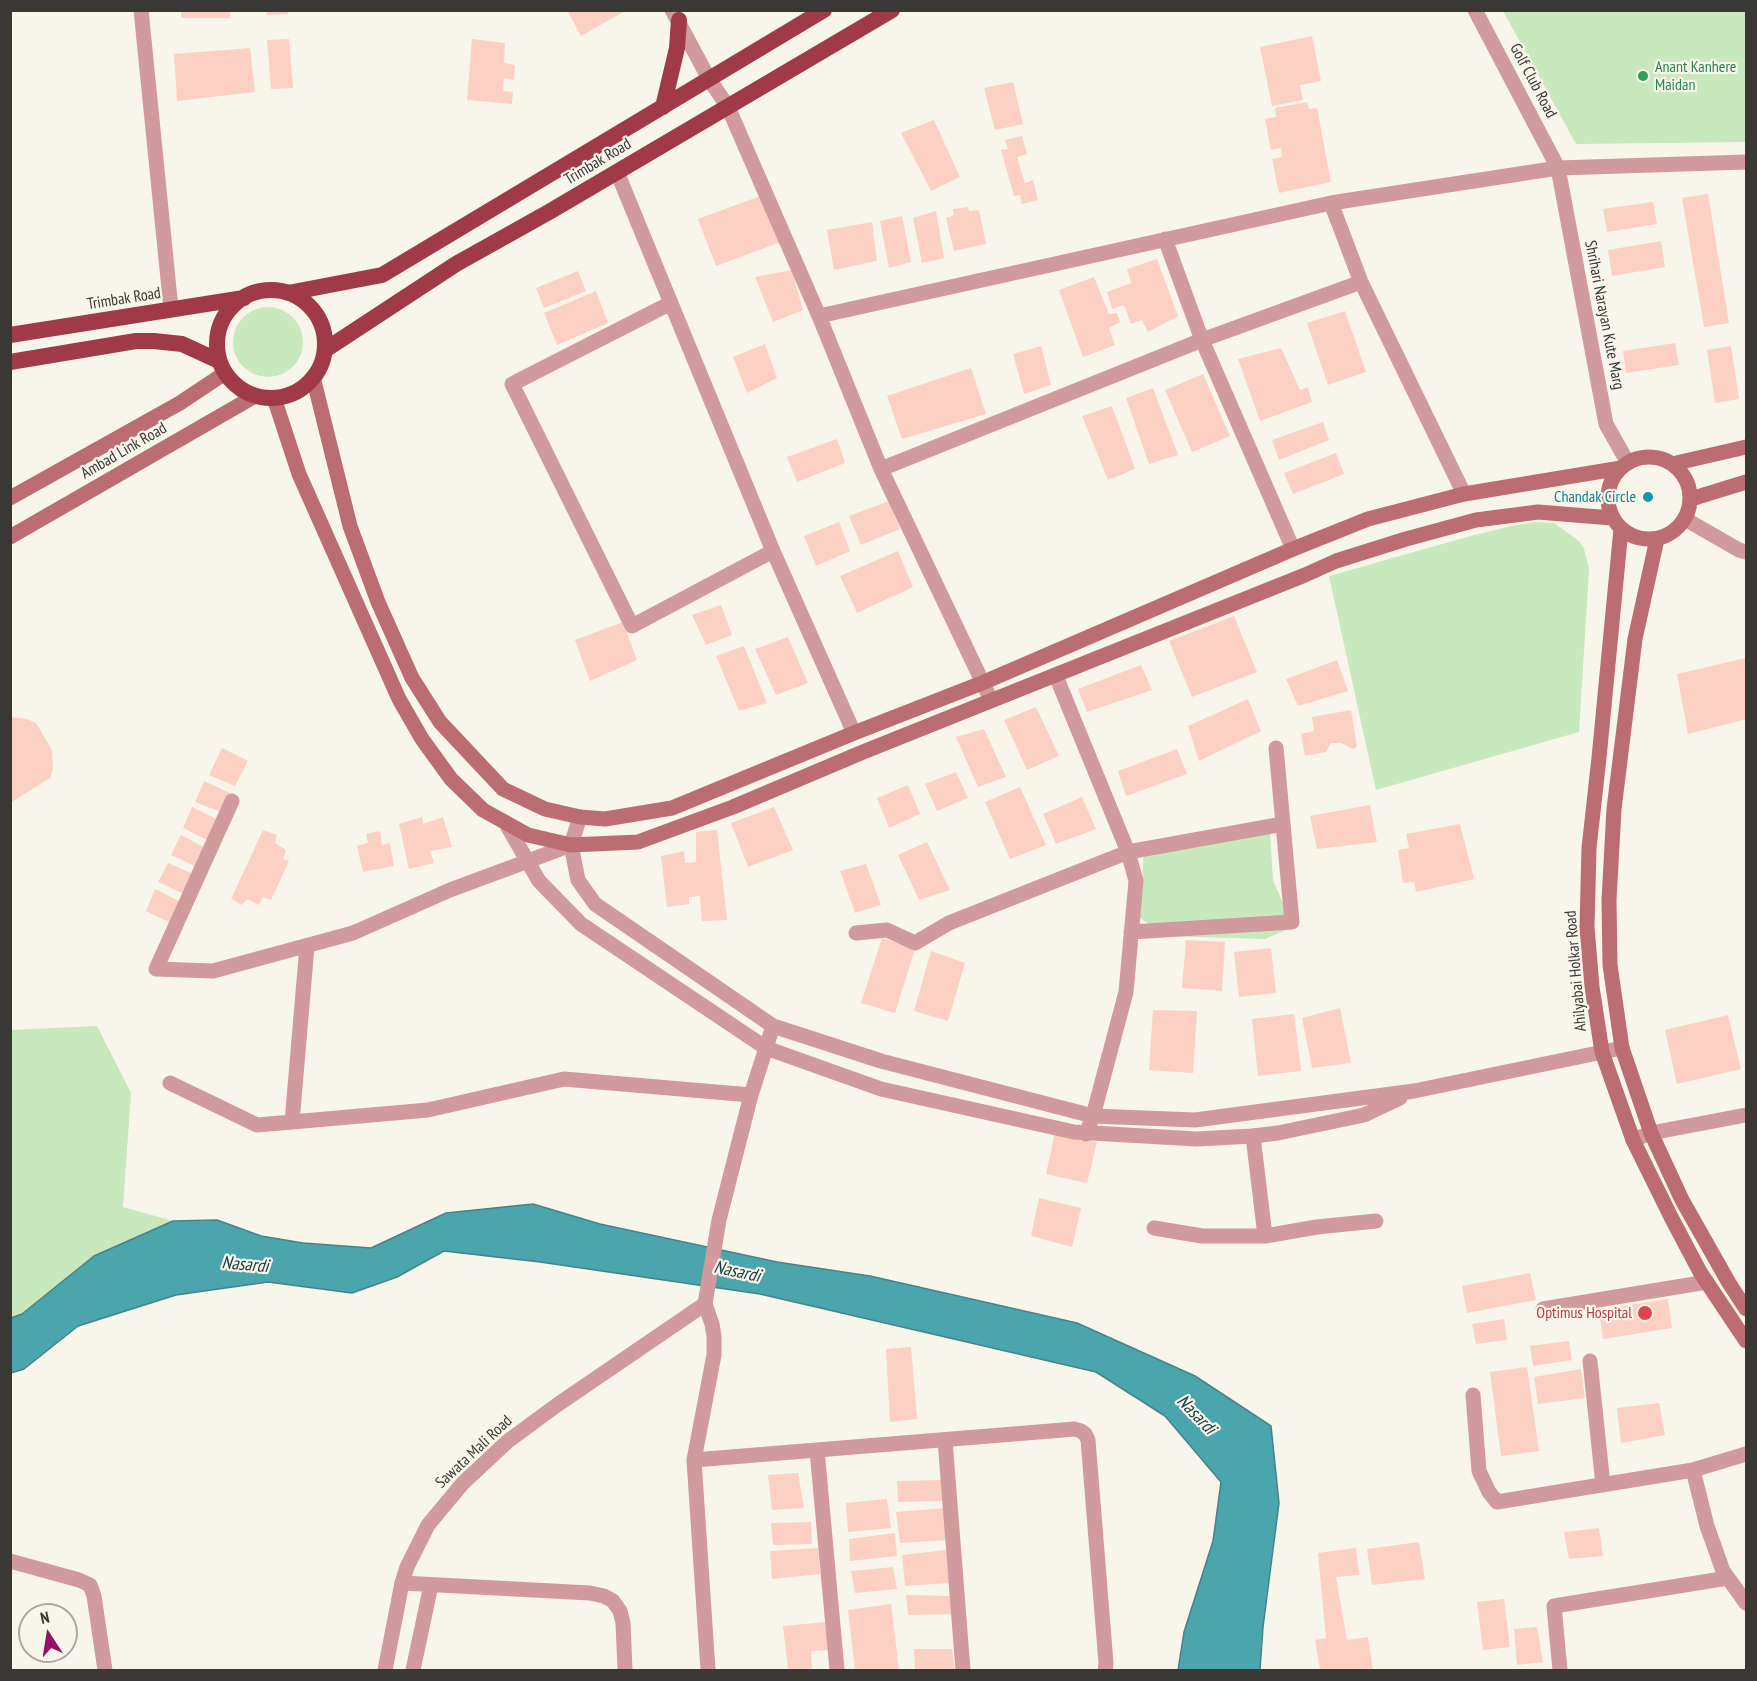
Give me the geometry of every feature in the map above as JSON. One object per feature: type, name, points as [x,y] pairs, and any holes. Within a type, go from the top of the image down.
[{"type":"highway","name":"Trimbak Road","points":[[10,335],[244,298],[257,292],[272,291],[288,294],[382,275],[825,10]]},
{"type":"highway","name":"Trimbak Road","points":[[326,350],[456,264],[892,10]]},
{"type":"highway","points":[[663,107],[677,48],[676,15]]},
{"type":"highway","points":[[244,298],[230,309],[222,320],[217,339],[222,367],[231,381],[245,392],[255,396],[274,398],[299,390],[313,377],[326,350],[319,320],[309,307],[297,297],[288,294]]},
{"type":"highway","points":[[10,362],[154,340],[182,344],[222,367]]},
{"type":"main road","name":"Ambad Link Road","points":[[10,498],[180,403],[222,367]]},
{"type":"main road","points":[[313,377],[350,526],[378,602],[412,678],[440,722],[503,789],[545,809],[580,817],[605,819],[672,808],[982,683],[1368,519],[1464,494],[1624,465],[1638,458],[1650,457],[1672,464],[1682,473],[1689,486],[1689,509],[1679,526],[1658,539],[1646,540],[1633,536],[1617,523],[1608,505],[1608,491],[1613,478],[1624,465]]},
{"type":"main road","name":"Ambad Link Road","points":[[10,537],[255,396]]},
{"type":"main road","points":[[274,398],[299,474],[399,699],[422,739],[451,779],[483,810],[528,835],[571,845],[638,842],[733,807],[1336,561],[1406,539],[1476,520],[1538,512],[1617,523]]},
{"type":"main road","points":[[1672,464],[1746,447]]},
{"type":"main road","points":[[1690,500],[1746,482]]},
{"type":"main road","name":"Ahilyabai Holkar Road","points":[[1617,523],[1588,859],[1587,927],[1592,987],[1602,1052],[1633,1140],[1671,1217],[1707,1282],[1746,1341]]},
{"type":"main road","name":"Ahilyabai Holkar Road","points":[[1658,539],[1635,639],[1614,809],[1610,965],[1622,1047],[1651,1133],[1682,1200],[1746,1309]]},
{"type":"street","points":[[141,10],[171,309]]},
{"type":"street","name":"Golf Club Road","points":[[1475,10],[1558,168]]},
{"type":"street","points":[[676,15],[709,79],[728,107],[819,316],[881,469],[991,700]]},
{"type":"street","points":[[819,316],[1331,203],[1558,168],[1746,162]]},
{"type":"street","name":"Shrihari Narayan Kute Marg","points":[[1558,168],[1606,424],[1624,465]]},
{"type":"street","points":[[617,172],[773,551],[855,733]]},
{"type":"street","points":[[1331,203],[1361,282],[1464,494]]},
{"type":"street","points":[[1165,239],[1202,340],[1293,549]]},
{"type":"street","points":[[881,469],[1202,340],[1361,282]]},
{"type":"street","points":[[671,303],[512,384],[632,626],[773,551]]},
{"type":"street","points":[[1685,519],[1746,552]]},
{"type":"street","points":[[1056,675],[1128,852],[1136,881],[1126,992],[1093,1116],[1086,1134]]},
{"type":"street","points":[[1131,932],[1292,922],[1276,748]]},
{"type":"street","points":[[232,801],[156,969],[213,971],[353,933],[450,890],[571,845]]},
{"type":"street","points":[[580,817],[571,845],[578,880],[595,904],[773,1026],[881,1060],[1093,1116],[1195,1120],[1414,1091],[1622,1047]]},
{"type":"street","points":[[505,822],[539,881],[581,924],[766,1048],[881,1089],[1086,1134],[1197,1139],[1278,1133],[1364,1115],[1414,1091]]},
{"type":"street","points":[[856,933],[887,930],[915,943],[949,923],[1128,852],[1282,824]]},
{"type":"street","points":[[292,1122],[307,946]]},
{"type":"street","points":[[708,1671],[694,1460],[714,1355],[713,1330],[705,1304],[719,1220],[751,1095],[773,1026]]},
{"type":"street","points":[[170,1083],[257,1125],[428,1110],[564,1079],[751,1095]]},
{"type":"street","points":[[1633,1140],[1651,1133],[1746,1115]]},
{"type":"street","points":[[1253,1136],[1265,1236]]},
{"type":"street","points":[[1154,1227],[1202,1236],[1265,1236],[1317,1227],[1376,1221]]},
{"type":"street","points":[[1543,1309],[1707,1282]]},
{"type":"street","name":"Sawata Mali Road","points":[[385,1671],[407,1568],[428,1525],[463,1484],[508,1441],[705,1304]]},
{"type":"street","points":[[1590,1361],[1603,1485]]},
{"type":"street","points":[[1473,1395],[1479,1471],[1489,1492],[1497,1502],[1693,1470],[1746,1454]]},
{"type":"street","points":[[694,1460],[1076,1429],[1085,1434],[1088,1440],[1105,1671]]},
{"type":"street","points":[[945,1440],[963,1671]]},
{"type":"street","points":[[817,1450],[837,1671]]},
{"type":"street","points":[[1693,1470],[1707,1526],[1723,1571],[1746,1603]]},
{"type":"street","points":[[10,1561],[90,1585],[94,1596],[105,1671]]},
{"type":"street","points":[[1560,1671],[1554,1606],[1728,1578]]},
{"type":"street","points":[[402,1583],[590,1593],[604,1596],[613,1601],[621,1617],[625,1671]]},
{"type":"street","points":[[414,1671],[431,1585]]},
{"type":"green space","name":"Anant Kanhere Maidan","points":[[1503,11],[1746,11],[1746,142],[1576,144]]},
{"type":"green space","points":[[261,307],[275,307],[288,313],[297,322],[303,335],[301,355],[293,367],[275,377],[261,377],[248,371],[239,362],[233,349],[233,335],[239,322],[248,313]]},
{"type":"green space","points":[[1536,522],[1554,523],[1579,541],[1584,549],[1589,569],[1579,732],[1376,790],[1329,576],[1467,537]]},
{"type":"green space","points":[[1270,832],[1273,880],[1293,927],[1265,939],[1164,936],[1139,917],[1144,852]]},
{"type":"green space","points":[[97,1026],[131,1093],[123,1207],[173,1221],[94,1256],[22,1314],[11,1318],[11,1030]]},
{"type":"water","name":"Nasardi","points":[[533,1204],[600,1224],[777,1262],[870,1276],[1077,1323],[1195,1376],[1271,1426],[1279,1503],[1263,1627],[1260,1670],[1178,1670],[1184,1632],[1213,1541],[1221,1482],[1165,1416],[1096,1372],[760,1294],[540,1262],[444,1251],[397,1277],[352,1293],[268,1282],[176,1295],[78,1326],[24,1369],[11,1373],[11,1318],[22,1314],[94,1256],[173,1221],[217,1220],[261,1236],[303,1243],[371,1248],[446,1213]]},
{"type":"building","points":[[181,10],[230,10],[230,18],[181,18]]},
{"type":"building","points":[[267,10],[288,10],[288,14],[267,15]]},
{"type":"building","points":[[567,10],[627,10],[581,36]]},
{"type":"building","points":[[1312,36],[1321,81],[1300,85],[1303,100],[1272,106],[1260,47]]},
{"type":"building","points":[[289,39],[293,88],[271,89],[267,40]]},
{"type":"building","points":[[472,39],[505,43],[504,63],[515,65],[514,80],[504,78],[503,91],[513,92],[512,104],[467,100]]},
{"type":"building","points":[[250,48],[255,92],[177,101],[174,54]]},
{"type":"building","points":[[1013,82],[1023,124],[995,130],[984,88]]},
{"type":"building","points":[[1307,102],[1309,109],[1317,108],[1331,182],[1279,193],[1272,159],[1282,157],[1281,148],[1271,150],[1265,119],[1276,117],[1275,108]]},
{"type":"building","points":[[934,120],[960,177],[931,191],[901,133]]},
{"type":"building","points":[[1022,136],[1027,154],[1017,157],[1025,183],[1033,180],[1038,200],[1022,204],[1020,195],[1014,196],[1001,150],[1008,149],[1005,140]]},
{"type":"building","points":[[1708,194],[1729,323],[1704,327],[1682,198]]},
{"type":"building","points":[[763,195],[781,242],[716,266],[698,219]]},
{"type":"building","points":[[1653,202],[1657,224],[1607,232],[1603,209]]},
{"type":"building","points":[[968,207],[969,211],[979,210],[986,244],[954,251],[946,218],[954,215],[953,209]]},
{"type":"building","points":[[936,211],[944,258],[922,263],[913,218]]},
{"type":"building","points":[[902,216],[911,262],[889,268],[880,221]]},
{"type":"building","points":[[872,222],[877,261],[834,270],[827,230]]},
{"type":"building","points":[[1661,241],[1665,267],[1612,276],[1608,250]]},
{"type":"building","points":[[1157,259],[1178,316],[1148,332],[1142,320],[1131,324],[1124,305],[1112,309],[1107,292],[1131,283],[1127,269]]},
{"type":"building","points":[[792,270],[803,310],[773,322],[755,277]]},
{"type":"building","points":[[578,271],[586,291],[544,308],[536,288]]},
{"type":"building","points":[[1094,277],[1109,314],[1117,313],[1120,322],[1109,328],[1115,345],[1083,357],[1059,290]]},
{"type":"building","points":[[596,291],[608,323],[557,345],[544,313]]},
{"type":"building","points":[[1345,311],[1366,372],[1328,385],[1307,323]]},
{"type":"building","points":[[1675,343],[1679,365],[1626,373],[1623,351]]},
{"type":"building","points":[[765,344],[777,378],[747,393],[733,357]]},
{"type":"building","points":[[1041,346],[1051,385],[1024,394],[1013,354]]},
{"type":"building","points":[[1731,346],[1739,399],[1715,403],[1707,350]]},
{"type":"building","points":[[1281,348],[1300,390],[1308,387],[1312,402],[1260,421],[1238,359]]},
{"type":"building","points":[[971,368],[986,414],[902,439],[887,396]]},
{"type":"building","points":[[1203,374],[1230,436],[1192,452],[1165,390]]},
{"type":"building","points":[[1153,388],[1178,455],[1149,464],[1126,398]]},
{"type":"building","points":[[1112,406],[1135,469],[1108,480],[1082,416]]},
{"type":"building","points":[[1323,422],[1329,440],[1279,460],[1272,440]]},
{"type":"building","points":[[837,439],[845,463],[797,482],[787,457]]},
{"type":"building","points":[[1336,453],[1344,474],[1293,494],[1284,473]]},
{"type":"building","points":[[889,501],[900,529],[861,545],[849,516]]},
{"type":"building","points":[[839,522],[850,551],[816,566],[804,536]]},
{"type":"building","points":[[898,551],[913,587],[857,613],[840,576]]},
{"type":"building","points":[[721,605],[732,635],[706,645],[692,615]]},
{"type":"building","points":[[1234,616],[1257,672],[1192,697],[1169,641]]},
{"type":"building","points":[[623,622],[637,660],[590,681],[575,640]]},
{"type":"building","points":[[788,637],[808,683],[776,695],[755,649]]},
{"type":"building","points":[[744,646],[767,703],[739,711],[716,656]]},
{"type":"building","points":[[1746,658],[1746,719],[1688,734],[1677,674]]},
{"type":"building","points":[[1337,660],[1348,691],[1298,706],[1286,679]]},
{"type":"building","points":[[1141,665],[1152,690],[1087,712],[1078,689]]},
{"type":"building","points":[[1248,699],[1261,731],[1199,761],[1188,726]]},
{"type":"building","points":[[1036,707],[1059,756],[1027,770],[1004,720]]},
{"type":"building","points":[[1351,710],[1357,747],[1353,749],[1341,743],[1331,743],[1326,752],[1305,756],[1301,734],[1314,731],[1312,717]]},
{"type":"building","points":[[10,717],[27,719],[36,723],[52,750],[53,768],[50,778],[10,803]]},
{"type":"building","points":[[984,729],[1006,777],[978,787],[956,737]]},
{"type":"building","points":[[222,748],[248,761],[235,786],[209,775]]},
{"type":"building","points":[[1177,749],[1187,774],[1126,796],[1118,771]]},
{"type":"building","points":[[956,772],[968,798],[937,811],[925,784]]},
{"type":"building","points":[[204,781],[232,794],[223,813],[195,802]]},
{"type":"building","points":[[908,785],[920,814],[889,828],[877,798]]},
{"type":"building","points":[[1020,787],[1046,845],[1010,859],[985,802]]},
{"type":"building","points":[[1082,797],[1096,829],[1056,844],[1043,814]]},
{"type":"building","points":[[1370,805],[1377,842],[1317,849],[1310,816]]},
{"type":"building","points":[[192,807],[219,820],[209,841],[183,828]]},
{"type":"building","points":[[774,807],[793,850],[748,867],[731,823]]},
{"type":"building","points":[[422,817],[423,824],[443,817],[452,847],[430,851],[434,863],[409,869],[399,824]]},
{"type":"building","points":[[1460,824],[1474,879],[1416,892],[1414,882],[1403,883],[1398,850],[1409,848],[1406,834]]},
{"type":"building","points":[[263,830],[277,835],[275,843],[286,850],[283,859],[289,861],[271,900],[263,897],[259,905],[247,899],[242,905],[231,899]]},
{"type":"building","points":[[717,830],[727,920],[702,921],[700,896],[689,897],[689,904],[667,907],[661,856],[684,851],[685,863],[696,862],[696,832]]},
{"type":"building","points":[[380,831],[382,845],[390,843],[394,866],[363,872],[357,846],[368,843],[366,834]]},
{"type":"building","points":[[181,835],[207,849],[197,867],[171,855]]},
{"type":"building","points":[[927,842],[950,890],[919,900],[898,855]]},
{"type":"building","points":[[168,863],[193,874],[184,894],[158,882]]},
{"type":"building","points":[[866,864],[881,905],[855,913],[840,871]]},
{"type":"building","points":[[155,889],[181,902],[171,923],[146,911]]},
{"type":"building","points":[[882,938],[915,949],[895,1013],[861,1003]]},
{"type":"building","points":[[1186,940],[1225,942],[1222,991],[1182,988]]},
{"type":"building","points":[[1271,948],[1276,993],[1239,997],[1234,952]]},
{"type":"building","points":[[931,951],[965,963],[948,1021],[914,1011]]},
{"type":"building","points":[[1340,1008],[1351,1063],[1312,1068],[1302,1018]]},
{"type":"building","points":[[1153,1010],[1197,1011],[1193,1073],[1149,1070]]},
{"type":"building","points":[[1294,1014],[1301,1071],[1258,1076],[1252,1019]]},
{"type":"building","points":[[1728,1015],[1741,1069],[1677,1084],[1665,1030]]},
{"type":"building","points":[[1055,1132],[1097,1142],[1087,1183],[1046,1174]]},
{"type":"building","points":[[1039,1198],[1081,1208],[1072,1247],[1031,1236]]},
{"type":"building","points":[[1530,1273],[1536,1300],[1467,1313],[1462,1286]]},
{"type":"building","points":[[1668,1299],[1672,1328],[1603,1339],[1599,1310]]},
{"type":"building","points":[[1504,1319],[1507,1340],[1476,1344],[1472,1324]]},
{"type":"building","points":[[1569,1341],[1572,1360],[1533,1366],[1530,1346]]},
{"type":"building","points":[[911,1347],[917,1419],[890,1422],[886,1349]]},
{"type":"building","points":[[1527,1367],[1539,1451],[1501,1456],[1490,1372]]},
{"type":"building","points":[[1581,1369],[1585,1398],[1538,1404],[1534,1377]]},
{"type":"building","points":[[1659,1403],[1665,1435],[1621,1443],[1617,1408]]},
{"type":"building","points":[[798,1473],[804,1508],[772,1510],[768,1475]]},
{"type":"building","points":[[942,1480],[943,1501],[898,1502],[897,1481]]},
{"type":"building","points":[[887,1499],[891,1528],[848,1532],[846,1503]]},
{"type":"building","points":[[945,1508],[947,1540],[900,1543],[896,1512]]},
{"type":"building","points":[[811,1522],[812,1544],[773,1545],[771,1523]]},
{"type":"building","points":[[1599,1528],[1603,1556],[1569,1559],[1564,1532]]},
{"type":"building","points":[[895,1533],[897,1556],[850,1561],[849,1539]]},
{"type":"building","points":[[1419,1542],[1425,1579],[1372,1585],[1367,1549]]},
{"type":"building","points":[[818,1548],[820,1574],[772,1579],[770,1551]]},
{"type":"building","points":[[1356,1548],[1359,1575],[1336,1577],[1347,1640],[1368,1637],[1373,1670],[1320,1670],[1315,1640],[1326,1638],[1318,1553]]},
{"type":"building","points":[[946,1550],[949,1583],[905,1586],[902,1555]]},
{"type":"building","points":[[893,1567],[897,1589],[855,1593],[851,1571]]},
{"type":"building","points":[[906,1595],[952,1596],[954,1614],[908,1615]]},
{"type":"building","points":[[1504,1599],[1510,1647],[1483,1650],[1477,1602]]},
{"type":"building","points":[[891,1604],[899,1670],[855,1670],[848,1610]]},
{"type":"building","points":[[826,1622],[831,1650],[811,1651],[812,1670],[788,1670],[783,1626]]},
{"type":"building","points":[[1537,1627],[1543,1662],[1517,1665],[1514,1629]]},
{"type":"building","points":[[914,1649],[952,1649],[955,1670],[915,1670]]},
{"type":"place","name":"Anant Kanhere Maidan","points":[[1643,76]]},
{"type":"place","name":"Chandak Circle","points":[[1648,497]]},
{"type":"place","name":"Optimus Hospital","points":[[1645,1313]]}]
